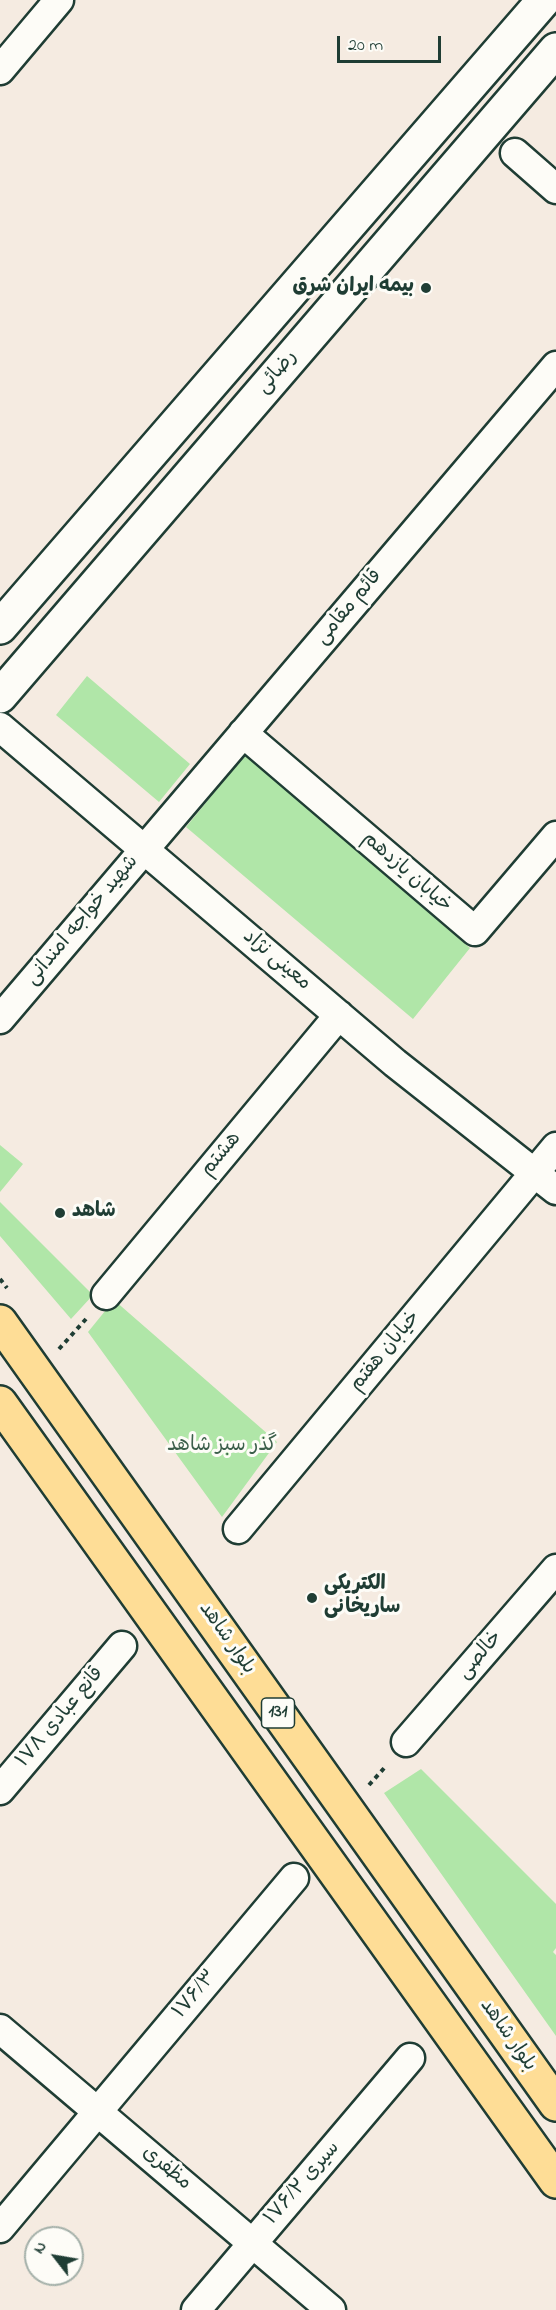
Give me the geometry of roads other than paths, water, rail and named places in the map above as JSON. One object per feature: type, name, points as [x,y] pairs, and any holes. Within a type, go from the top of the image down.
[{"type":"main road","points":[[0,627],[544,0]]},
{"type":"main road","name":"رضائی","points":[[0,696],[556,50]]},
{"type":"main road","name":"بلوار شاهد","points":[[0,1322],[556,2104]]},
{"type":"main road","name":"131","points":[[0,1403],[556,2181]]},
{"type":"street","points":[[0,70],[59,0]]},
{"type":"street","points":[[515,153],[556,189]]},
{"type":"street","name":"قائم مقامی","points":[[144,851],[556,366]]},
{"type":"street","name":"معینی نژاد","points":[[0,727],[339,1015],[533,1174],[556,1190]]},
{"type":"street","name":"خیابان یازدهم","points":[[243,733],[475,931],[556,836]]},
{"type":"street","name":"شهید خواجه امندانی","points":[[0,1019],[144,851]]},
{"type":"street","name":"هشتم","points":[[106,1295],[339,1015]]},
{"type":"street","name":"خیابان هفتم","points":[[238,1529],[556,1146]]},
{"type":"street","name":"خالصی","points":[[406,1742],[556,1569]]},
{"type":"street","name":"قانع عبادی ۱۷۸","points":[[0,1790],[122,1646]]},
{"type":"street","name":"۱۷۶/۳","points":[[0,2228],[294,1878]]},
{"type":"street","name":"مظفری","points":[[0,2030],[331,2310]]},
{"type":"street","name":"سیری ۱۷۶/۲","points":[[196,2310],[410,2058]]},
{"type":"place","name":"بیمه ایران شرق","points":[[426,288]]},
{"type":"place","name":"شاهد","points":[[60,1213]]},
{"type":"place","name":"الکتریکی ساریخانی","points":[[312,1598]]},
{"type":"park label","name":"گذر سبز شاهد","points":[[222,1447]]}]
